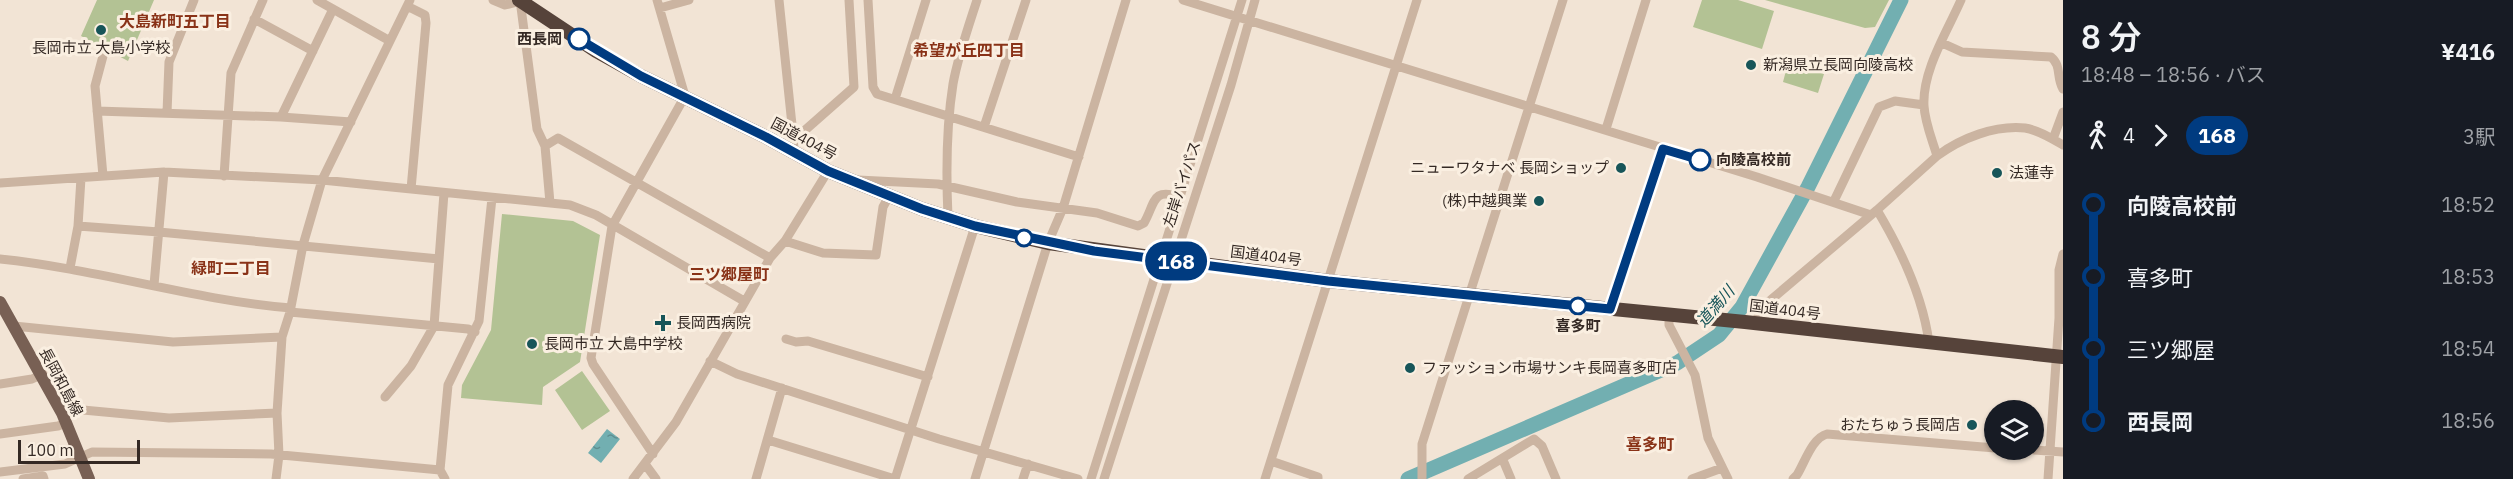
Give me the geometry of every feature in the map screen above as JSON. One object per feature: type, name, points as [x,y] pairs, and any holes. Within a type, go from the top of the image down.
[{"type":"highway","name":"国道404号","points":[[520,0],[623,66],[794,146],[828,171],[889,196],[975,226],[1048,243],[1328,281],[1750,323],[2060,357]]},
{"type":"main road","name":"長岡和島線","points":[[0,302],[43,374],[89,479]]},
{"type":"street","points":[[167,112],[169,62],[194,0]]},
{"type":"street","points":[[225,176],[231,73],[263,0]]},
{"type":"street","points":[[316,0],[390,41]]},
{"type":"street","points":[[493,0],[505,5],[520,0],[537,129],[545,146],[550,203]]},
{"type":"street","points":[[653,454],[591,358],[612,226],[686,96],[658,4],[689,0]]},
{"type":"street","points":[[779,0],[794,146]]},
{"type":"street","points":[[794,146],[854,87],[849,0]]},
{"type":"street","points":[[868,0],[873,87],[877,94],[1079,157]]},
{"type":"street","points":[[895,99],[926,0]]},
{"type":"street","points":[[948,217],[946,186],[949,117],[954,82],[977,0]]},
{"type":"street","points":[[984,127],[1026,0]]},
{"type":"street","points":[[975,479],[1048,243],[1063,208],[1079,157],[1125,0]]},
{"type":"street","points":[[1183,0],[1874,213],[1895,239],[1923,314],[1929,343]]},
{"type":"street","name":"左岸バイパス","points":[[1104,479],[1167,260],[1179,197],[1242,0]]},
{"type":"street","name":"左岸バイパス","points":[[1091,479],[1231,85],[1256,0]]},
{"type":"street","points":[[1265,479],[1417,0]]},
{"type":"street","points":[[1422,479],[1422,444],[1563,0]]},
{"type":"street","points":[[1606,129],[1646,0]]},
{"type":"street","points":[[1937,156],[1924,105],[1929,67],[1961,0]]},
{"type":"street","points":[[276,479],[279,455],[277,413],[282,337],[303,245],[322,180],[409,3],[425,15],[426,24],[411,189]]},
{"type":"street","points":[[281,117],[333,9]]},
{"type":"street","points":[[254,20],[313,51]]},
{"type":"street","points":[[1942,43],[1962,52],[2051,57],[2058,66],[2059,81],[2063,89]]},
{"type":"street","points":[[103,56],[95,86],[103,176]]},
{"type":"street","points":[[1834,201],[1879,107],[1895,101],[1924,105]]},
{"type":"street","points":[[97,111],[167,112],[351,122]]},
{"type":"street","points":[[2053,139],[2063,112]]},
{"type":"street","points":[[1750,323],[1760,309],[1874,213],[1937,156],[1961,141],[1998,130],[2025,128],[2063,145]]},
{"type":"street","points":[[545,146],[558,138],[770,258]]},
{"type":"street","points":[[1610,309],[1663,149]]},
{"type":"street","points":[[633,479],[676,422],[770,258],[785,241],[828,171]]},
{"type":"street","points":[[154,285],[164,172]]},
{"type":"street","points":[[0,183],[164,172],[322,180],[578,207],[596,215],[744,302]]},
{"type":"street","points":[[70,268],[78,226],[81,178]]},
{"type":"street","points":[[852,180],[946,186],[1017,202],[1097,213],[1138,226],[1144,223],[1154,200],[1160,195],[1166,193],[1179,197]]},
{"type":"street","points":[[385,397],[411,366],[434,326],[444,192]]},
{"type":"street","points":[[785,241],[823,253],[876,255],[883,207],[889,196]]},
{"type":"street","points":[[0,472],[65,464],[92,452],[279,455],[442,475],[448,385],[479,321],[492,198]]},
{"type":"street","points":[[78,226],[439,259]]},
{"type":"street","points":[[768,440],[895,479],[975,226]]},
{"type":"street","points":[[2048,479],[2060,357],[2063,254]]},
{"type":"street","points":[[0,259],[70,268],[251,305],[468,329],[475,332]]},
{"type":"street","points":[[1668,315],[1669,325],[1687,358],[1697,383],[1708,438],[1728,479]]},
{"type":"street","points":[[14,326],[174,342],[282,337]]},
{"type":"street","points":[[786,339],[796,342],[808,341],[928,377]]},
{"type":"street","points":[[710,361],[730,371],[912,430],[1078,479]]},
{"type":"street","points":[[0,384],[32,379],[43,374]]},
{"type":"street","points":[[756,479],[782,388]]},
{"type":"street","points":[[0,434],[58,426],[64,418],[83,410],[169,418],[277,413]]},
{"type":"street","points":[[1793,479],[1816,441],[1820,436],[1827,434],[1984,447]]},
{"type":"street","points":[[1468,479],[1503,460],[1534,439],[1542,446],[1556,479]]},
{"type":"street","points":[[2044,451],[2063,452]]},
{"type":"street","points":[[1503,460],[1511,479]]},
{"type":"street","points":[[1271,461],[1318,477],[1318,479]]},
{"type":"street","points":[[645,464],[656,479]]},
{"type":"street","points":[[1023,479],[1028,464]]},
{"type":"street","points":[[1692,479],[1722,468]]},
{"type":"street","points":[[23,479],[43,476],[44,479]]},
{"type":"green space","points":[[97,0],[154,0],[128,61],[81,36]]},
{"type":"green space","points":[[1702,0],[1738,0],[1774,11],[1762,49],[1693,27]]},
{"type":"green space","points":[[1765,0],[1889,0],[1875,27],[1865,28]]},
{"type":"green space","points":[[1788,63],[1824,74],[1818,93],[1783,82]]},
{"type":"green space","points":[[502,214],[573,221],[600,235],[580,362],[543,387],[542,405],[461,398],[462,385],[491,330]]},
{"type":"green space","points":[[582,371],[610,411],[582,430],[555,390]]},
{"type":"water","points":[[607,429],[620,439],[601,463],[588,453]]},
{"type":"waterway","name":"道満川","points":[[1408,479],[1677,363],[1719,335],[1742,307],[1808,187],[1901,0]]},
{"type":"bus line","name":"168","points":[[579,39],[641,76],[686,96],[828,171],[922,209],[975,226],[1082,250],[1192,262],[1328,281],[1610,309],[1663,149],[1700,160]]},
{"type":"place","name":"長岡市立 大島小学校","points":[[101,30]]},
{"type":"place","name":"西長岡","points":[[579,39]]},
{"type":"place","name":"新潟県立長岡向陵高校","points":[[1751,65]]},
{"type":"place","name":"向陵高校前","points":[[1700,160]]},
{"type":"place","name":"ニューワタナベ 長岡ショップ","points":[[1621,168]]},
{"type":"place","name":"法蓮寺","points":[[1997,173]]},
{"type":"place","name":"(株)中越興業","points":[[1539,201]]},
{"type":"place","name":"喜多町","points":[[1578,306]]},
{"type":"place","name":"長岡西病院","points":[[663,323]]},
{"type":"place","name":"長岡市立 大島中学校","points":[[532,344]]},
{"type":"place","name":"ファッション市場サンキ長岡喜多町店","points":[[1410,368]]},
{"type":"place","name":"おたちゅう長岡店","points":[[1972,425]]},
{"type":"district","name":"大島新町五丁目","points":[[175,21]]},
{"type":"district","name":"希望が丘四丁目","points":[[969,50]]},
{"type":"district","name":"緑町二丁目","points":[[231,268]]},
{"type":"district","name":"三ツ郷屋町","points":[[729,274]]},
{"type":"district","name":"喜多町","points":[[1650,444]]}]
